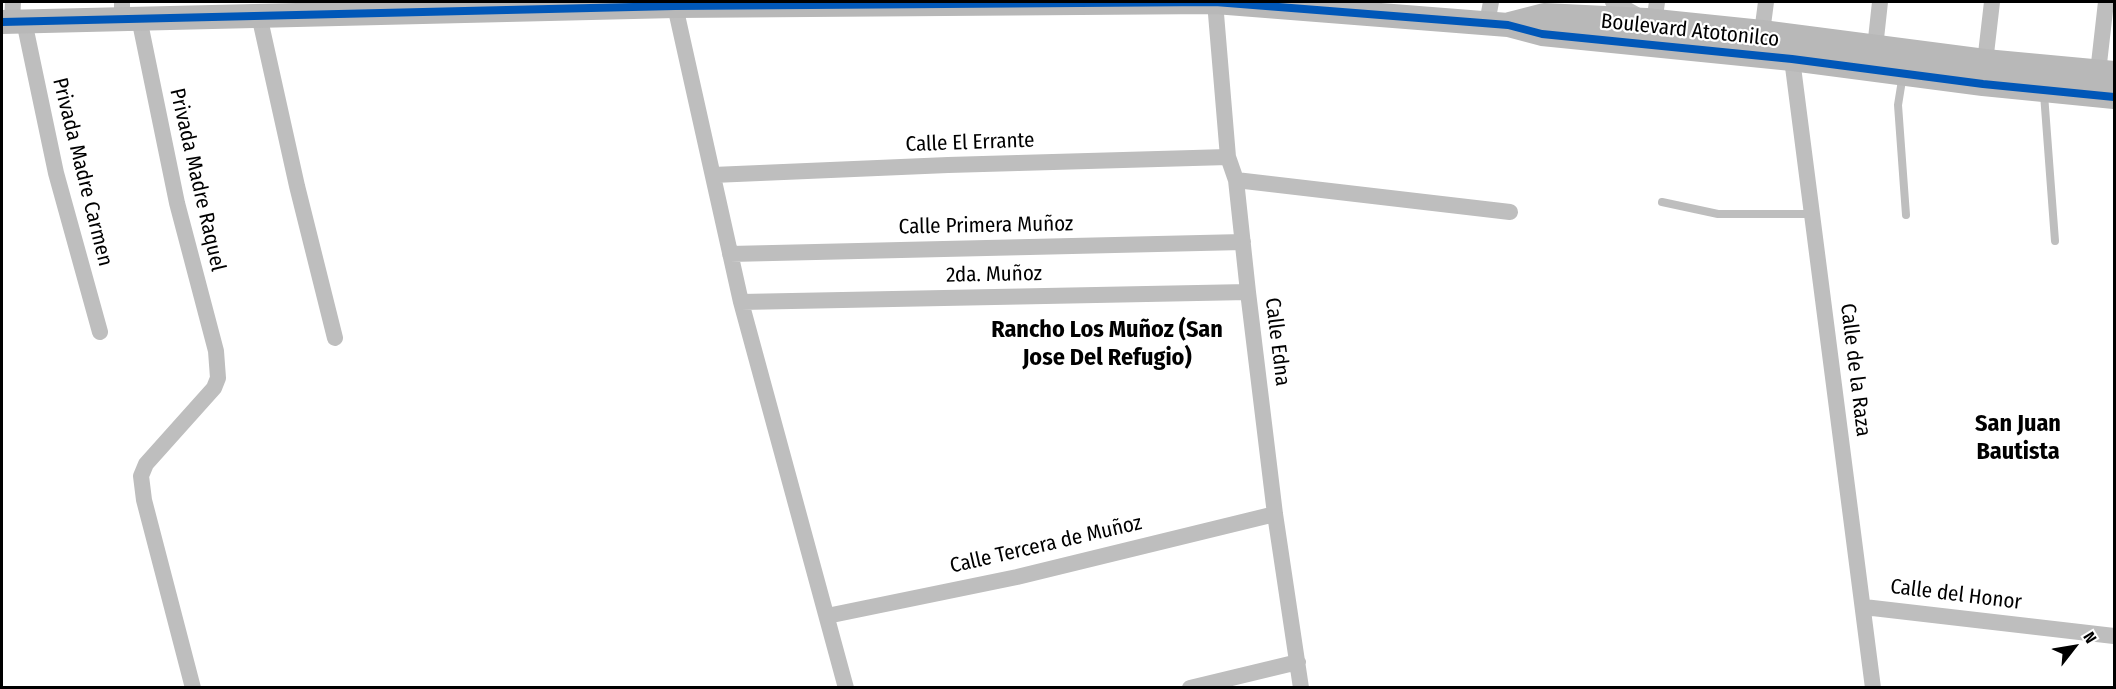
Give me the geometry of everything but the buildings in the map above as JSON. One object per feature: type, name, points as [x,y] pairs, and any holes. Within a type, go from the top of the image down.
[{"type":"street","name":"Boulevard Atotonilco","points":[[13,16],[128,13],[259,15],[342,8],[568,5],[1215,2],[1495,16],[1653,14],[1762,32],[1875,46],[1984,72],[2044,90],[2105,96]]},
{"type":"street","name":"Calle Edna","points":[[1215,2],[1228,157],[1236,180],[1275,514],[1301,687]]},
{"type":"street","points":[[1613,2],[1653,14],[1649,45]]},
{"type":"street","points":[[1758,56],[1766,2]]},
{"type":"street","points":[[1873,70],[1880,2]]},
{"type":"street","points":[[1984,72],[1992,2]]},
{"type":"street","points":[[2105,96],[2106,2]]},
{"type":"street","points":[[675,6],[741,302],[846,687]]},
{"type":"street","name":"Privada Madre Raquel","points":[[128,13],[216,351],[218,378],[214,388],[146,464],[141,476],[144,500],[193,687]]},
{"type":"street","points":[[259,15],[297,186],[335,338]]},
{"type":"street","name":"Privada Madre Carmen","points":[[13,16],[99,332]]},
{"type":"street","name":"Boulevard Atotonilco","points":[[1543,17],[1649,45],[1792,59],[1903,74],[2107,72]]},
{"type":"street","name":"Calle de la Raza","points":[[1792,59],[1873,687]]},
{"type":"street","name":"Calle El Errante","points":[[713,175],[1228,157]]},
{"type":"street","points":[[1236,180],[1510,212]]},
{"type":"street","name":"Calle Primera Muñoz","points":[[730,254],[1243,242]]},
{"type":"street","name":"2da. Muñoz","points":[[741,302],[1248,291]]},
{"type":"street","name":"Calle Tercera de Muñoz","points":[[827,616],[1017,577],[1275,514]]},
{"type":"street","name":"Calle del Honor","points":[[1864,607],[2115,636]]},
{"type":"street","points":[[1190,687],[1298,662]]},
{"type":"lane","points":[[1903,74],[1898,105],[1906,215]]},
{"type":"lane","points":[[2044,90],[2055,241]]},
{"type":"lane","points":[[1662,202],[1719,214],[1812,214]]},
{"type":"cycle path","points":[[2,22],[675,6],[1215,2],[1508,25],[1542,34],[1792,59],[1983,84],[2114,97]]},
{"type":"district","name":"Rancho Los Muñoz (San Jose Del Refugio)","points":[[1107,344]]},
{"type":"district","name":"San Juan Bautista","points":[[2018,438]]}]
